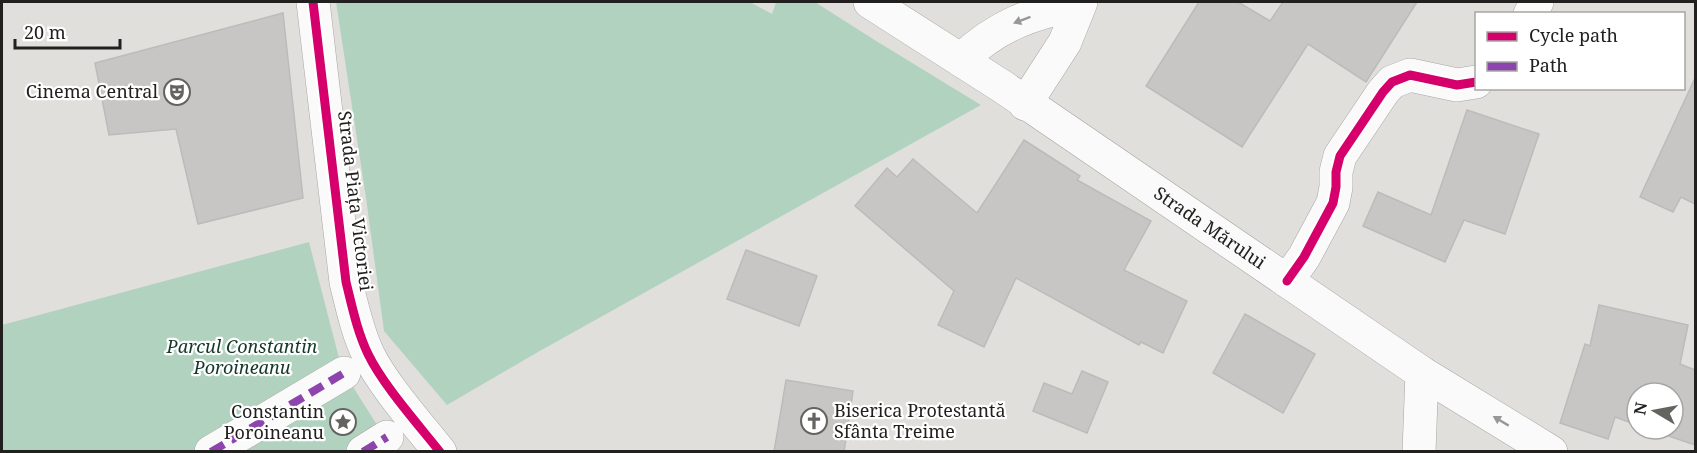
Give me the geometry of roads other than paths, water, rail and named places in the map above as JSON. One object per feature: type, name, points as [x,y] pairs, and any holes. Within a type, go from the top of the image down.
[{"type":"main road","name":"Strada Piața Victoriei","points":[[313,2],[346,282],[356,321],[366,351],[377,369],[440,452]]},
{"type":"main road","name":"Strada Mărului","points":[[870,2],[961,60],[1422,372],[1551,452]]},
{"type":"main road","points":[[961,60],[979,43],[1000,29],[1052,9],[1080,3]]},
{"type":"main road","points":[[1025,104],[1065,42],[1080,3]]},
{"type":"main road","points":[[1287,281],[1304,257],[1333,203],[1340,156],[1392,82],[1410,75],[1457,85],[1475,82]]},
{"type":"main road","points":[[1419,452],[1422,372]]},
{"type":"main road","points":[[211,452],[344,373]]},
{"type":"place","name":"Cinema Central","points":[[177,92]]},
{"type":"place","name":"Biserica Protestantă Sfânta Treime","points":[[814,421]]},
{"type":"place","name":"Constantin Poroineanu","points":[[343,422]]},
{"type":"park label","name":"Parcul Constantin Poroineanu","points":[[242,357]]}]
